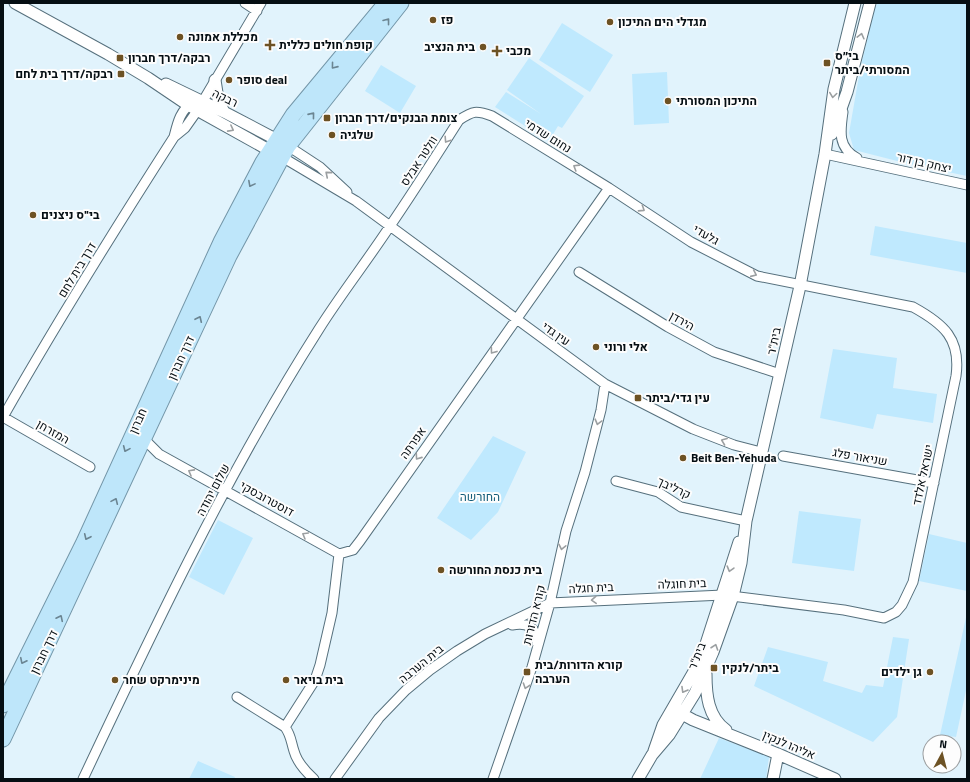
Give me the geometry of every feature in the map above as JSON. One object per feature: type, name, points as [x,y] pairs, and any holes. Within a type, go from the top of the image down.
[{"type":"highway","name":"דרך חברון","points":[[3,739],[6,711],[144,439],[293,115],[386,3]]},
{"type":"highway","name":"דרך חברון","points":[[279,148],[401,3]]},
{"type":"highway","name":"חברון","points":[[6,711],[8,686],[84,542],[221,242],[279,148]]},
{"type":"street","name":"רבקה","points":[[15,3],[196,106],[279,148]]},
{"type":"street","points":[[245,3],[259,7]]},
{"type":"street","name":"בית\"ר","points":[[638,779],[652,755],[659,735],[681,709],[706,671],[728,595],[736,548],[745,527],[800,286],[825,154],[834,89],[856,3]]},
{"type":"street","name":"בית\"ר","points":[[825,154],[844,102],[870,4]]},
{"type":"street","name":"דרך בית לחם","points":[[3,417],[40,352],[174,137],[180,116],[196,106],[216,80],[259,7]]},
{"type":"street","name":"רבקה","points":[[148,78],[196,106],[224,112],[279,148]]},
{"type":"street","points":[[216,80],[218,98],[224,112]]},
{"type":"street","name":"בית\"ר","points":[[843,146],[841,122],[844,102]]},
{"type":"street","name":"נחום שדמי","points":[[473,112],[481,112],[492,116],[609,188]]},
{"type":"street","name":"וולטר אבלס","points":[[389,227],[459,120],[473,112]]},
{"type":"street","name":"יצחק בן דור","points":[[843,146],[850,154],[857,158],[876,164]]},
{"type":"street","name":"עין גדי","points":[[279,148],[356,201],[389,227],[605,384],[692,429],[734,445],[761,452]]},
{"type":"street","name":"עין גדי","points":[[279,148],[320,167],[356,201]]},
{"type":"street","name":"יצחק בן דור","points":[[825,154],[967,185]]},
{"type":"street","name":"גלעדי","points":[[609,188],[691,242],[716,255],[758,276],[800,286]]},
{"type":"street","name":"אפרתה","points":[[339,554],[353,550],[360,541],[609,188]]},
{"type":"street","name":"שלום יהודה","points":[[84,779],[154,632],[225,490],[318,330],[389,227]]},
{"type":"street","name":"הירדן","points":[[580,272],[668,327],[714,352],[733,360],[780,374]]},
{"type":"street","name":"ישראל אלדד","points":[[728,595],[837,609],[884,618],[896,612],[906,599],[913,582],[958,366],[956,351],[950,335],[936,320],[913,307],[800,286]]},
{"type":"street","name":"קורא הדורות","points":[[493,779],[537,651],[550,603],[566,531],[585,472],[601,410],[605,384]]},
{"type":"street","name":"המזרחן","points":[[3,417],[90,467]]},
{"type":"street","name":"דוסטרובסקי","points":[[144,439],[159,454],[339,554]]},
{"type":"street","name":"שניאור פלג","points":[[782,456],[934,483]]},
{"type":"street","name":"קרליבך","points":[[616,481],[658,492],[681,507],[745,527]]},
{"type":"street","points":[[285,727],[315,680],[320,665],[332,613],[339,554]]},
{"type":"street","name":"בית\"ר","points":[[681,709],[696,668],[728,595]]},
{"type":"street","name":"בית חוגלה","points":[[633,598],[728,595]]},
{"type":"street","name":"בית חגלה","points":[[550,603],[633,598]]},
{"type":"street","name":"בית הערבה","points":[[335,779],[370,729],[406,690],[456,651],[550,603]]},
{"type":"street","points":[[497,629],[514,624],[528,624],[536,633],[537,651]]},
{"type":"street","points":[[706,671],[706,689],[713,716],[719,725],[732,736]]},
{"type":"street","points":[[237,697],[285,727],[290,734],[294,753],[300,764],[314,779]]},
{"type":"street","name":"אליהו לנקין","points":[[681,709],[732,736],[835,779]]},
{"type":"street","points":[[773,779],[778,754]]},
{"type":"green space","points":[[878,3],[967,3],[967,176],[905,163],[854,150],[849,133],[860,70],[875,7]]},
{"type":"green space","points":[[562,23],[613,55],[590,92],[539,60]]},
{"type":"green space","points":[[529,58],[584,96],[562,128],[558,126],[549,141],[495,107],[506,92],[541,114],[507,90]]},
{"type":"green space","points":[[381,65],[416,86],[400,113],[365,91]]},
{"type":"green space","points":[[667,72],[669,123],[634,125],[632,74]]},
{"type":"green space","points":[[875,226],[967,243],[967,273],[870,255]]},
{"type":"green space","points":[[833,349],[897,358],[893,388],[937,394],[933,423],[877,414],[873,429],[820,418]]},
{"type":"green space","name":"החורשה","points":[[493,436],[526,452],[498,512],[471,540],[437,518]]},
{"type":"green space","points":[[799,511],[861,519],[854,571],[792,563]]},
{"type":"green space","points":[[218,520],[253,538],[224,595],[189,577]]},
{"type":"green space","points":[[929,534],[967,543],[967,591],[919,581]]},
{"type":"green space","points":[[967,613],[967,686],[957,734],[940,734]]},
{"type":"green space","points":[[893,637],[909,639],[897,717],[873,742],[754,686],[768,647],[828,662],[823,681],[862,693],[866,685],[883,687]]},
{"type":"green space","points":[[719,738],[769,757],[766,779],[700,779]]},
{"type":"green space","points":[[198,761],[235,777],[234,779],[189,779]]},
{"type":"place","name":"פז","points":[[433,20]]},
{"type":"place","name":"מגדלי הים התיכון","points":[[610,22]]},
{"type":"place","name":"מכללת אמונה","points":[[180,37]]},
{"type":"place","name":"קופת חולים כללית","points":[[270,45]]},
{"type":"place","name":"בית הנציב","points":[[483,47]]},
{"type":"place","name":"מכבי","points":[[497,51]]},
{"type":"place","name":"רבקה/דרך חברון","points":[[120,58]]},
{"type":"place","name":"בי״ס המסורתי/ביתר","points":[[827,63]]},
{"type":"place","name":"רבקה/דרך בית לחם","points":[[121,74]]},
{"type":"place","name":"סופר deal","points":[[229,80]]},
{"type":"place","name":"התיכון המסורתי","points":[[668,101]]},
{"type":"place","name":"צומת הבנקים/דרך חברון","points":[[327,118]]},
{"type":"place","name":"שלגיה","points":[[332,135]]},
{"type":"place","name":"בי\"ס ניצנים","points":[[33,215]]},
{"type":"place","name":"אלי ורוני","points":[[596,347]]},
{"type":"place","name":"עין גדי/ביתר","points":[[638,398]]},
{"type":"place","name":"Beit Ben-Yehuda","points":[[683,458]]},
{"type":"place","name":"בית כנסת החורשה","points":[[441,570]]},
{"type":"place","name":"ביתר/לנקין","points":[[714,668]]},
{"type":"place","name":"קורא הדורות/בית הערבה","points":[[527,672]]},
{"type":"place","name":"גן ילדים","points":[[930,672]]},
{"type":"place","name":"מינימרקט שחר","points":[[115,680]]},
{"type":"place","name":"בית בויאר","points":[[286,680]]}]
